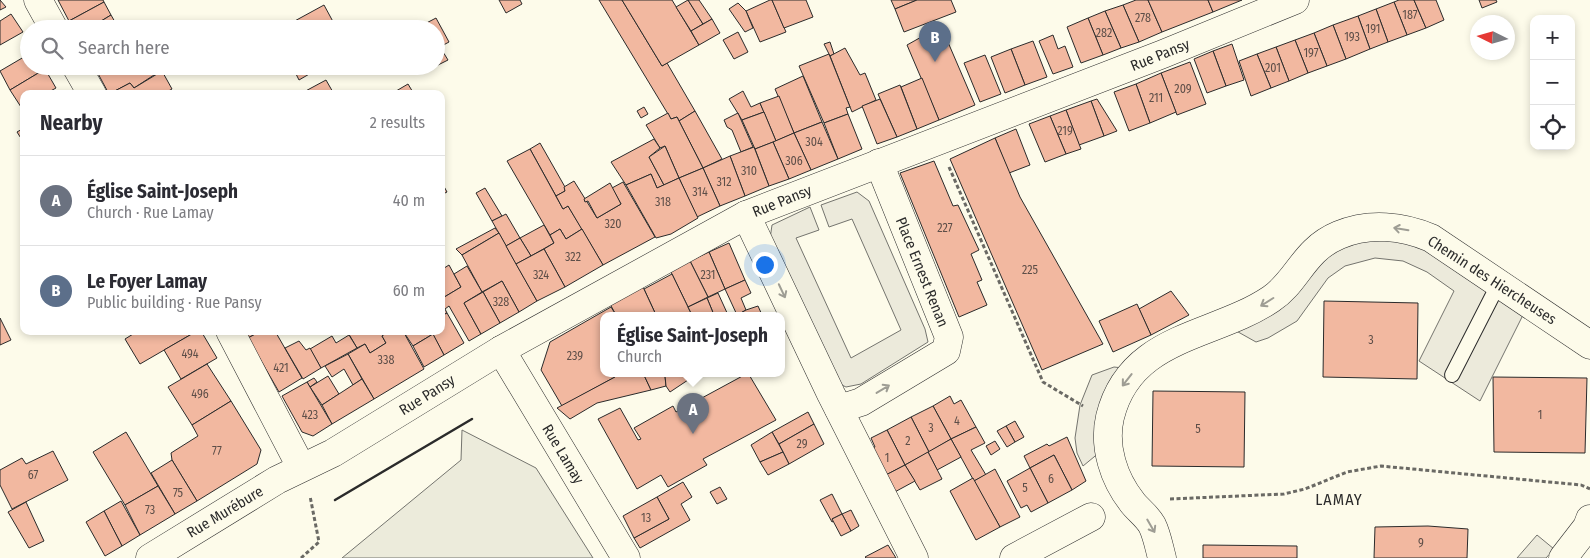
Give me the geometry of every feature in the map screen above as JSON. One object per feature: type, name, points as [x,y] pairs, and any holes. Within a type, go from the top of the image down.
[{"type":"street","points":[[38,0],[49,20]]},
{"type":"street","name":"Rue Pansy","points":[[305,479],[333,453],[501,350],[746,215],[1295,0]]},
{"type":"street","points":[[81,75],[90,90]]},
{"type":"street","name":"Place Ernest Renan","points":[[839,409],[861,402],[946,351],[949,337],[879,163]]},
{"type":"street","points":[[746,215],[839,409],[914,558]]},
{"type":"street","name":"Chemin des Hiercheuses","points":[[1162,558],[1152,524],[1130,499],[1112,465],[1109,450],[1109,421],[1114,402],[1122,387],[1148,358],[1160,349],[1238,316],[1273,298],[1311,253],[1340,234],[1370,227],[1386,227],[1418,232],[1446,247],[1590,345]]},
{"type":"street","points":[[232,335],[305,479]]},
{"type":"street","name":"Rue Lamay","points":[[501,350],[626,558]]},
{"type":"street","name":"Rue Murébure","points":[[150,558],[305,479]]},
{"type":"street","points":[[1014,558],[1091,517]]},
{"type":"street","points":[[1563,558],[1587,527],[1590,519]]},
{"type":"lane","points":[[1452,375],[1499,283]]},
{"type":"path","points":[[937,141],[1043,382],[1109,421]]},
{"type":"path","points":[[1130,499],[1284,494],[1348,472],[1381,466],[1581,485],[1590,489]]},
{"type":"path","points":[[301,558],[319,542],[305,479]]},
{"type":"shaded area","points":[[857,192],[869,201],[925,329],[928,342],[861,384],[846,387],[834,381],[770,239],[772,225],[810,207],[819,230],[796,238],[851,358],[901,330],[852,219],[829,227],[821,205]]},
{"type":"shaded area","points":[[1354,239],[1409,239],[1525,311],[1480,401],[1419,361],[1454,291],[1427,272],[1403,261],[1375,258],[1345,266],[1328,278],[1297,321],[1268,338],[1256,342],[1231,328],[1308,268]]},
{"type":"shaded area","points":[[1114,367],[1123,368],[1100,452],[1083,466],[1077,453],[1075,438],[1080,405],[1092,375]]},
{"type":"shaded area","points":[[462,430],[536,468],[593,558],[342,558],[461,460]]},
{"type":"shaded area","points":[[1537,535],[1554,549],[1546,558],[1517,558]]},
{"type":"building","points":[[0,0],[6,7],[0,10]]},
{"type":"building","points":[[58,0],[103,0],[104,2],[68,20]]},
{"type":"building","points":[[499,0],[520,0],[522,4],[506,13]]},
{"type":"building","points":[[599,0],[622,0],[662,66],[667,63],[695,111],[679,121],[677,117],[671,119]]},
{"type":"building","points":[[622,0],[672,0],[699,45],[662,66]]},
{"type":"building","points":[[688,0],[703,24],[691,31],[676,7]]},
{"type":"building","points":[[688,0],[699,0],[712,19],[703,24]]},
{"type":"building","points":[[772,0],[786,32],[760,42],[746,11]]},
{"type":"building","points":[[772,0],[806,0],[813,17],[784,28]]},
{"type":"building","points":[[891,0],[917,0],[895,9]]},
{"type":"building","points":[[917,0],[951,0],[956,12],[904,32],[895,9]]},
{"type":"building","points":[[1136,0],[1148,0],[1162,32],[1139,42],[1123,5]]},
{"type":"building","points":[[1148,0],[1208,0],[1213,12],[1162,32]]},
{"type":"building","points":[[1208,0],[1242,0],[1213,12]]},
{"type":"building","points":[[1414,0],[1426,28],[1407,35],[1394,2]]},
{"type":"building","points":[[1414,0],[1436,0],[1444,20],[1426,28]]},
{"type":"building","points":[[1479,0],[1496,0],[1497,2],[1482,8]]},
{"type":"building","points":[[104,2],[111,15],[103,20],[71,20]]},
{"type":"building","points":[[1394,2],[1407,35],[1388,42],[1376,9]]},
{"type":"building","points":[[738,3],[746,11],[753,28],[745,32],[729,9]]},
{"type":"building","points":[[324,5],[332,20],[296,20]]},
{"type":"building","points":[[1123,5],[1139,42],[1121,48],[1105,11]]},
{"type":"building","points":[[1376,9],[1388,42],[1370,49],[1358,16]]},
{"type":"building","points":[[1105,11],[1121,48],[1103,55],[1088,18]]},
{"type":"building","points":[[11,14],[20,28],[20,34],[0,45],[0,21]]},
{"type":"building","points":[[111,15],[114,20],[103,20]]},
{"type":"building","points":[[1358,16],[1370,49],[1346,59],[1333,25]]},
{"type":"building","points":[[1088,18],[1103,55],[1081,63],[1067,27]]},
{"type":"building","points":[[712,19],[720,33],[699,45],[691,31]]},
{"type":"building","points":[[1333,25],[1346,59],[1327,66],[1314,33]]},
{"type":"building","points":[[941,26],[975,105],[939,120],[907,45]]},
{"type":"building","points":[[738,32],[748,52],[734,59],[723,40]]},
{"type":"building","points":[[1314,33],[1327,66],[1308,73],[1295,40]]},
{"type":"building","points":[[445,35],[449,42],[445,44]]},
{"type":"building","points":[[1053,35],[1058,49],[1065,46],[1073,67],[1053,74],[1039,41]]},
{"type":"building","points":[[1295,40],[1308,73],[1289,81],[1276,47]]},
{"type":"building","points":[[1033,41],[1047,77],[1025,85],[1011,49]]},
{"type":"building","points":[[830,42],[834,54],[830,56],[824,44]]},
{"type":"building","points":[[1232,44],[1244,80],[1226,86],[1213,51]]},
{"type":"building","points":[[1276,47],[1289,81],[1271,88],[1257,54]]},
{"type":"building","points":[[845,48],[860,75],[865,73],[876,100],[852,112],[830,56]]},
{"type":"building","points":[[1011,49],[1025,85],[1005,93],[991,57]]},
{"type":"building","points":[[1213,51],[1226,86],[1207,93],[1194,59]]},
{"type":"building","points":[[829,54],[850,107],[846,108],[848,114],[824,123],[799,66]]},
{"type":"building","points":[[1257,54],[1271,88],[1251,96],[1239,61]]},
{"type":"building","points":[[985,55],[1001,94],[980,102],[964,63]]},
{"type":"building","points":[[20,59],[20,75],[35,75],[10,90],[0,71]]},
{"type":"building","points":[[1190,62],[1206,104],[1177,115],[1161,73]]},
{"type":"building","points":[[1161,73],[1176,112],[1150,123],[1136,84]]},
{"type":"building","points":[[35,75],[48,75],[56,88],[52,90],[20,90],[20,105],[10,90]]},
{"type":"building","points":[[99,75],[154,75],[134,88],[130,83],[117,90],[107,90]]},
{"type":"building","points":[[155,75],[164,75],[172,89],[117,90],[130,83],[134,88]]},
{"type":"building","points":[[296,75],[308,75],[299,80]]},
{"type":"building","points":[[803,76],[822,122],[794,133],[775,89]]},
{"type":"building","points":[[922,78],[939,120],[917,129],[901,87]]},
{"type":"building","points":[[326,80],[332,90],[307,90]]},
{"type":"building","points":[[408,84],[412,90],[398,90]]},
{"type":"building","points":[[1136,84],[1150,123],[1129,131],[1114,92]]},
{"type":"building","points":[[900,85],[917,129],[897,137],[878,94]]},
{"type":"building","points":[[743,91],[751,107],[760,103],[764,112],[742,120],[729,99]]},
{"type":"building","points":[[779,96],[794,133],[776,141],[760,103]]},
{"type":"building","points":[[880,99],[897,137],[877,144],[862,106]]},
{"type":"building","points":[[1097,99],[1117,131],[1104,136],[1091,101]]},
{"type":"building","points":[[1091,101],[1104,136],[1079,145],[1066,110]]},
{"type":"building","points":[[644,107],[648,114],[641,118],[637,111]]},
{"type":"building","points":[[1066,110],[1081,149],[1066,154],[1050,116]]},
{"type":"building","points":[[695,111],[722,159],[703,168],[679,121]]},
{"type":"building","points":[[764,112],[776,141],[755,149],[742,120]]},
{"type":"building","points":[[668,113],[671,119],[677,117],[703,168],[679,178],[665,146],[660,148],[646,125]]},
{"type":"building","points":[[738,113],[753,147],[741,152],[732,130],[727,127],[724,120]]},
{"type":"building","points":[[848,114],[862,149],[838,159],[824,123]]},
{"type":"building","points":[[1050,116],[1066,154],[1045,162],[1029,124]]},
{"type":"building","points":[[822,122],[838,159],[811,170],[794,133]]},
{"type":"building","points":[[1016,129],[1030,165],[1009,173],[995,138]]},
{"type":"building","points":[[794,133],[811,170],[789,179],[773,142]]},
{"type":"building","points":[[995,138],[1020,197],[1103,344],[1042,370],[950,159]]},
{"type":"building","points":[[654,139],[660,148],[649,157],[664,185],[657,188],[651,174],[626,185],[611,162]]},
{"type":"building","points":[[773,142],[789,179],[769,186],[755,149]]},
{"type":"building","points":[[540,143],[565,187],[565,191],[556,196],[530,149]]},
{"type":"building","points":[[665,146],[679,178],[664,185],[649,157]]},
{"type":"building","points":[[754,147],[769,186],[745,196],[730,156]]},
{"type":"building","points":[[530,149],[563,209],[568,206],[582,229],[566,239],[560,229],[550,235],[507,161]]},
{"type":"building","points":[[730,156],[745,196],[720,206],[703,168]]},
{"type":"building","points":[[934,161],[953,206],[958,205],[979,250],[971,254],[982,280],[977,282],[987,305],[959,317],[900,173]]},
{"type":"building","points":[[703,168],[720,206],[697,217],[679,178]]},
{"type":"building","points":[[651,174],[657,188],[679,178],[698,218],[671,234],[656,238],[626,185]]},
{"type":"building","points":[[574,181],[597,218],[621,204],[612,188],[623,182],[655,237],[603,265],[568,206],[563,209],[556,196],[565,191],[564,187]]},
{"type":"building","points":[[610,183],[621,204],[597,218],[588,201],[585,202],[584,199]]},
{"type":"building","points":[[485,188],[502,216],[492,221],[476,193]]},
{"type":"building","points":[[506,214],[520,238],[506,246],[492,221]]},
{"type":"building","points":[[544,225],[554,243],[531,256],[520,238]]},
{"type":"building","points":[[495,228],[499,233],[462,255],[456,249]]},
{"type":"building","points":[[560,229],[566,239],[582,229],[603,265],[565,287],[544,249],[554,243],[550,235]]},
{"type":"building","points":[[499,233],[537,301],[519,312],[502,281],[482,292],[462,255]]},
{"type":"building","points":[[520,238],[531,256],[516,264],[506,246]]},
{"type":"building","points":[[729,243],[745,280],[725,289],[709,252]]},
{"type":"building","points":[[544,249],[565,287],[537,301],[516,264]]},
{"type":"building","points":[[709,252],[725,289],[708,297],[690,261]]},
{"type":"building","points":[[690,261],[708,297],[688,307],[670,270]]},
{"type":"building","points":[[449,265],[461,287],[445,297],[445,268]]},
{"type":"building","points":[[467,266],[482,292],[464,303],[481,334],[469,341],[449,306],[445,309],[445,297],[461,287],[454,274]]},
{"type":"building","points":[[672,274],[691,312],[655,312],[644,289]]},
{"type":"building","points":[[745,280],[751,293],[741,298],[746,310],[736,312],[725,289]]},
{"type":"building","points":[[502,281],[519,312],[500,323],[483,292]]},
{"type":"building","points":[[643,287],[655,312],[614,312],[610,304]]},
{"type":"building","points":[[1171,291],[1189,315],[1151,335],[1139,309]]},
{"type":"building","points":[[483,292],[500,323],[481,334],[464,303]]},
{"type":"building","points":[[718,293],[727,312],[713,312],[707,298]]},
{"type":"building","points":[[707,298],[713,312],[690,312],[688,307]]},
{"type":"building","points":[[1324,301],[1418,303],[1417,379],[1323,377]]},
{"type":"building","points":[[1137,304],[1151,335],[1113,352],[1099,321]]},
{"type":"building","points":[[758,306],[761,312],[742,312]]},
{"type":"building","points":[[611,307],[614,312],[602,312]]},
{"type":"building","points":[[447,313],[464,343],[444,355],[433,335],[445,335],[445,314]]},
{"type":"building","points":[[600,313],[600,377],[615,377],[562,406],[541,370],[550,342]]},
{"type":"building","points":[[0,318],[11,340],[0,345]]},
{"type":"building","points":[[132,335],[190,335],[140,364],[125,339]]},
{"type":"building","points":[[190,335],[203,335],[217,358],[181,379],[164,350]]},
{"type":"building","points":[[254,335],[277,335],[302,378],[279,392],[248,338]]},
{"type":"building","points":[[349,335],[383,335],[382,336],[386,343],[370,353],[365,344],[357,348]]},
{"type":"building","points":[[349,335],[357,348],[321,368],[310,349],[332,336],[336,343]]},
{"type":"building","points":[[405,335],[424,369],[374,399],[348,354],[365,344],[370,353],[386,343],[382,336]]},
{"type":"building","points":[[406,335],[431,335],[413,346]]},
{"type":"building","points":[[434,335],[444,355],[424,367],[413,346]]},
{"type":"building","points":[[299,341],[306,350],[310,348],[321,368],[303,379],[285,348]]},
{"type":"building","points":[[348,354],[362,379],[353,385],[344,369],[332,377],[325,366]]},
{"type":"building","points":[[207,364],[231,401],[192,425],[168,387]]},
{"type":"building","points":[[328,376],[339,394],[322,405],[310,387]]},
{"type":"building","points":[[615,377],[645,377],[651,390],[597,403],[570,419],[557,408]]},
{"type":"building","points":[[645,377],[665,377],[666,386],[651,390]]},
{"type":"building","points":[[665,377],[686,377],[688,380],[670,392],[666,386]]},
{"type":"building","points":[[741,377],[750,377],[776,420],[703,459],[707,465],[668,487],[661,475],[637,489],[598,419],[620,408],[638,440],[641,439],[634,428],[673,406],[676,412]]},
{"type":"building","points":[[1493,377],[1587,378],[1585,453],[1494,452]]},
{"type":"building","points":[[314,378],[317,382],[310,387],[307,382]]},
{"type":"building","points":[[362,379],[374,399],[332,424],[322,405]]},
{"type":"building","points":[[307,382],[332,424],[313,436],[302,432],[282,396]]},
{"type":"building","points":[[1153,391],[1245,392],[1244,467],[1152,466]]},
{"type":"building","points":[[950,396],[954,404],[961,400],[976,427],[951,439],[933,406]]},
{"type":"building","points":[[231,401],[261,450],[257,464],[197,501],[172,460],[171,453],[198,436],[192,425]]},
{"type":"building","points":[[933,406],[951,439],[929,452],[911,417]]},
{"type":"building","points":[[808,412],[814,424],[779,444],[772,432]]},
{"type":"building","points":[[911,417],[929,452],[905,465],[887,430]]},
{"type":"building","points":[[1015,421],[1024,437],[1015,442],[1006,426]]},
{"type":"building","points":[[814,424],[824,444],[789,464],[779,444]]},
{"type":"building","points":[[1006,426],[1015,442],[1007,447],[997,431]]},
{"type":"building","points":[[976,427],[985,443],[971,450],[986,475],[974,481],[951,439]]},
{"type":"building","points":[[887,430],[905,465],[882,477],[868,450],[875,447],[871,438]]},
{"type":"building","points":[[126,432],[158,486],[125,505],[93,452]]},
{"type":"building","points":[[772,432],[783,452],[760,462],[751,445]]},
{"type":"building","points":[[1067,437],[1086,481],[1072,490],[1054,455],[1030,468],[1024,456],[1047,444],[1049,446]]},
{"type":"building","points":[[951,439],[961,457],[937,470],[928,452]]},
{"type":"building","points":[[995,441],[1000,449],[991,455],[986,446]]},
{"type":"building","points":[[53,451],[68,480],[12,509],[0,485],[0,470],[22,458],[26,464]]},
{"type":"building","points":[[783,452],[789,464],[768,475],[760,462]]},
{"type":"building","points":[[928,452],[942,479],[920,490],[905,465]]},
{"type":"building","points":[[1054,455],[1072,490],[1048,503],[1030,468]]},
{"type":"building","points":[[172,460],[197,501],[175,514],[151,473]]},
{"type":"building","points":[[905,465],[915,481],[891,494],[882,477]]},
{"type":"building","points":[[1030,468],[1048,503],[1031,512],[1027,505],[1021,508],[1007,481]]},
{"type":"building","points":[[995,469],[1020,517],[1000,527],[974,481]]},
{"type":"building","points":[[973,478],[1000,527],[976,540],[950,491]]},
{"type":"building","points":[[683,482],[692,497],[681,504],[690,520],[640,548],[634,538],[669,519],[657,497]]},
{"type":"building","points":[[158,486],[175,514],[140,535],[125,505]]},
{"type":"building","points":[[720,487],[727,499],[717,504],[710,492]]},
{"type":"building","points":[[832,494],[842,514],[832,519],[834,521],[832,522],[820,500]]},
{"type":"building","points":[[657,497],[669,519],[634,538],[623,516]]},
{"type":"building","points":[[121,501],[140,535],[122,546],[104,511]]},
{"type":"building","points":[[26,502],[44,541],[29,548],[8,512]]},
{"type":"building","points":[[851,510],[859,526],[851,531],[842,514]]},
{"type":"building","points":[[104,511],[122,546],[105,556],[86,522]]},
{"type":"building","points":[[842,514],[851,531],[841,536],[832,519]]},
{"type":"building","points":[[1428,526],[1468,529],[1467,558],[1374,558],[1375,527]]},
{"type":"building","points":[[888,545],[896,558],[865,557]]},
{"type":"building","points":[[1203,545],[1297,546],[1297,558],[1203,558]]},
{"type":"wall","points":[[335,500],[472,419]]},
{"type":"place","name":"Le Foyer Lamay","points":[[935,62]]},
{"type":"place","name":"Église Saint-Joseph","points":[[693,434]]},
{"type":"district","name":"LAMAY","points":[[1339,499]]}]
